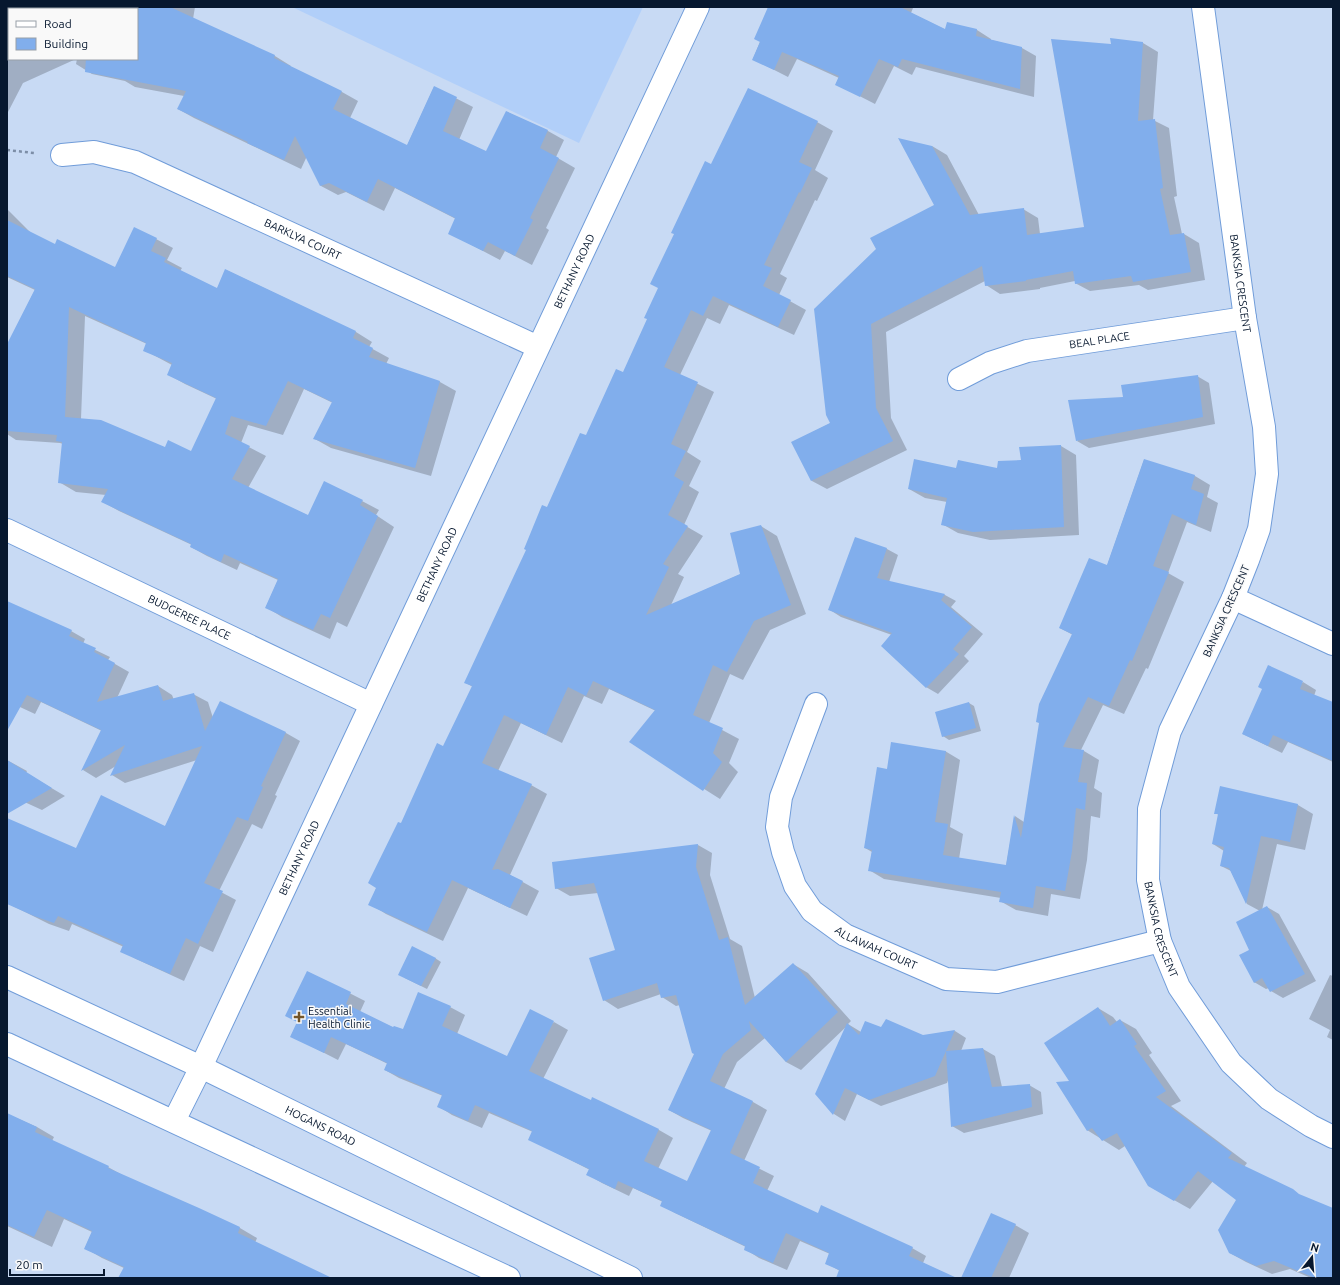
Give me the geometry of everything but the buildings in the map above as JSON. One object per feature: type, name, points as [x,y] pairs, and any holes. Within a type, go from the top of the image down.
[{"type":"street","name":"BETHANY ROAD","points":[[174,1121],[201,1067],[698,7]]},
{"type":"street","name":"BANKSIA CRESCENT","points":[[1203,7],[1245,318],[1264,427],[1267,474],[1259,529],[1233,598],[1170,731],[1149,809],[1148,880],[1160,941],[1179,987],[1231,1063],[1269,1099],[1311,1126],[1333,1137]]},
{"type":"street","name":"BARKLYA COURT","points":[[62,155],[94,152],[135,162],[538,347]]},
{"type":"street","name":"BEAL PLACE","points":[[959,379],[990,363],[1027,351],[1245,318]]},
{"type":"street","name":"BUDGEREE PLACE","points":[[7,530],[371,704]]},
{"type":"street","points":[[1233,598],[1333,644]]},
{"type":"street","name":"ALLAWAH COURT","points":[[816,704],[780,797],[777,826],[783,852],[795,886],[812,911],[845,935],[946,979],[996,982],[1160,941]]},
{"type":"street","name":"HOGANS ROAD","points":[[7,978],[201,1067],[631,1278]]},
{"type":"street","points":[[7,1044],[509,1278]]},
{"type":"shaded area","points":[[292,7],[643,7],[579,143]]},
{"type":"place","name":"Essential Health Clinic","points":[[299,1017]]}]
